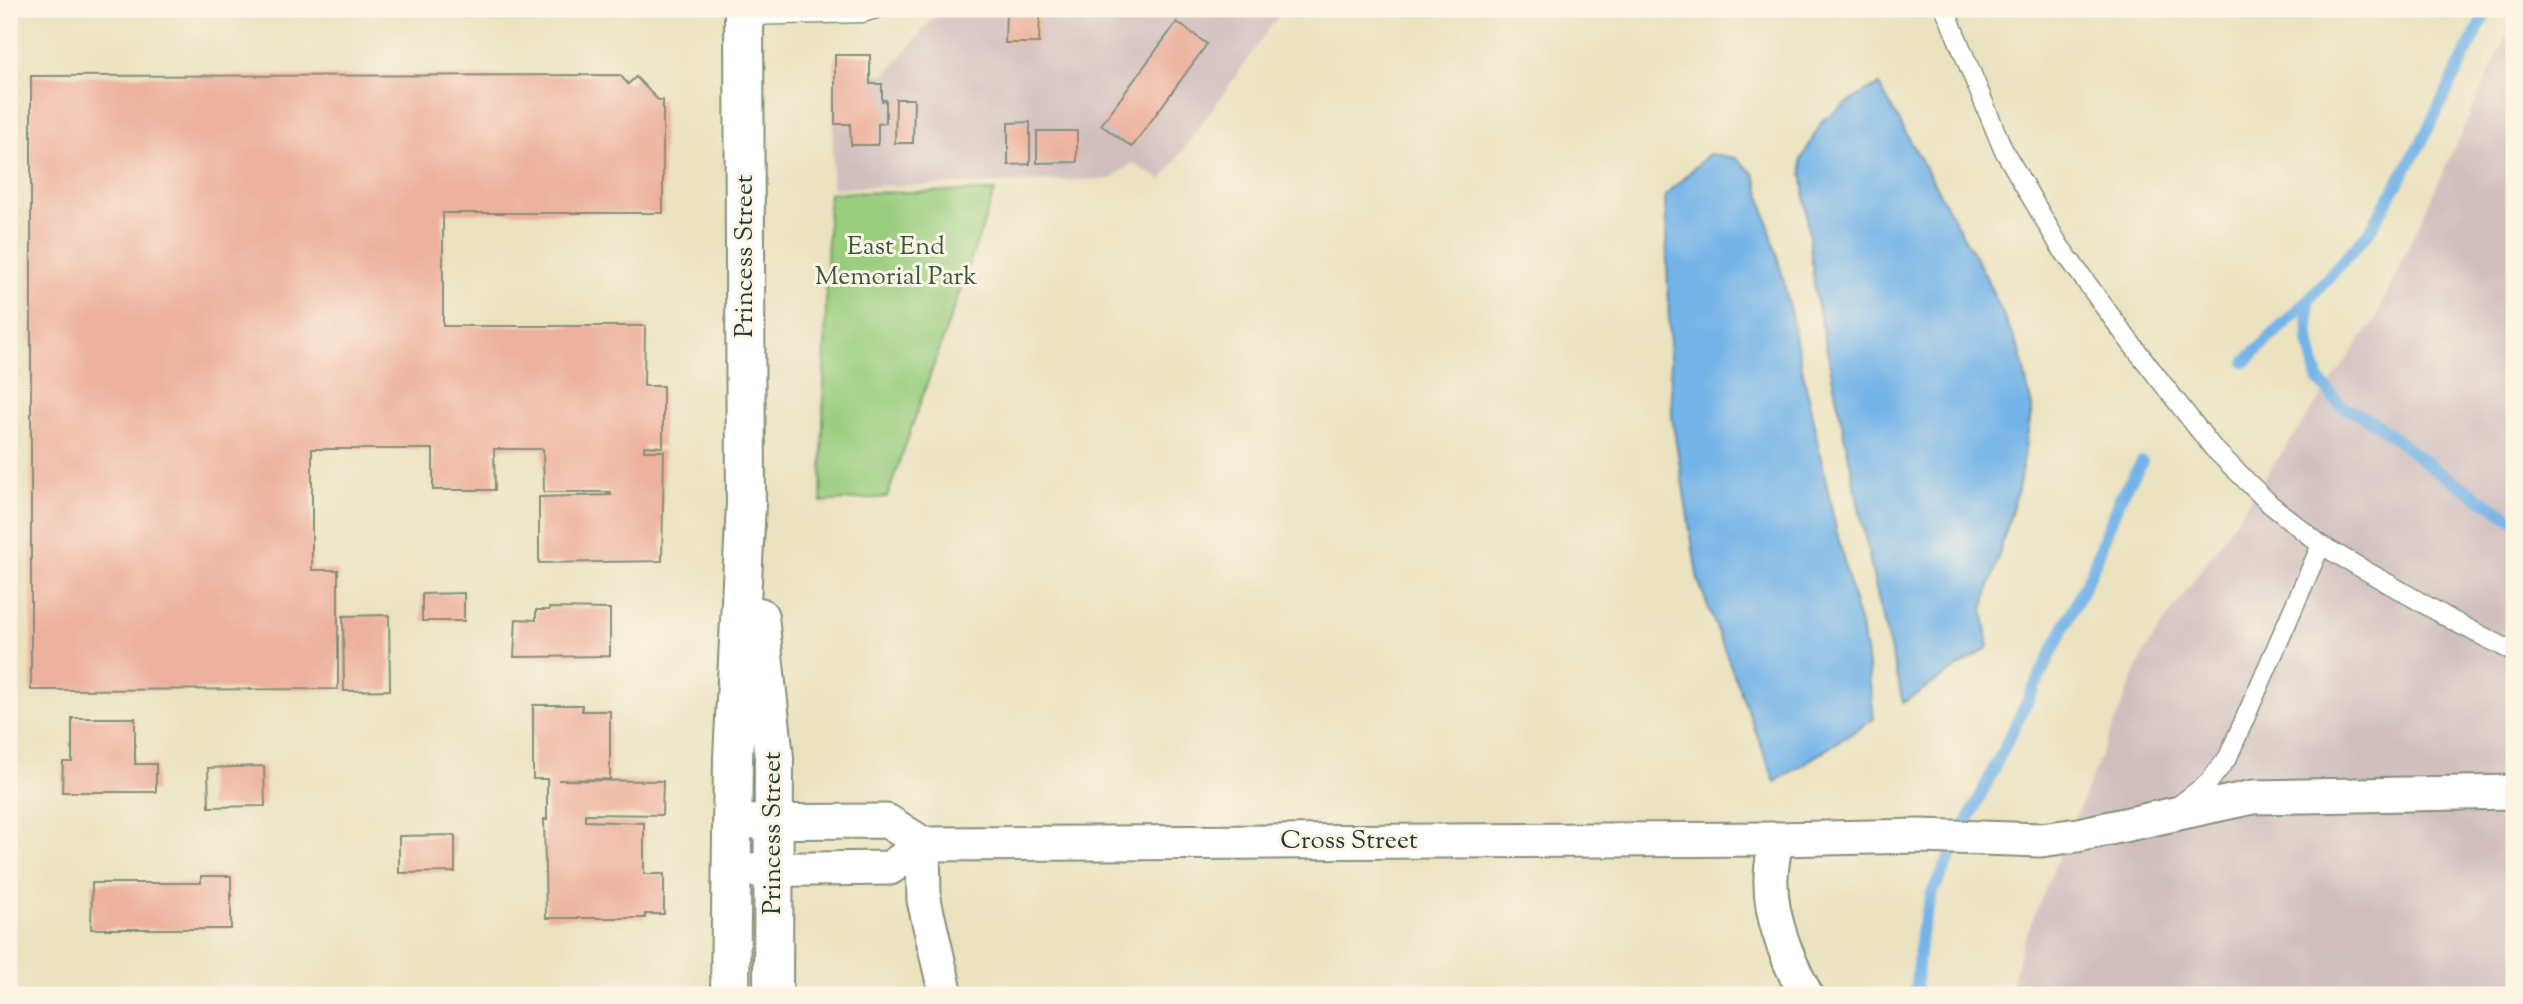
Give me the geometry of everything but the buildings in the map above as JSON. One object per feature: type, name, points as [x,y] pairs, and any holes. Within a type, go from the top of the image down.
[{"type":"main road","name":"Princess Street","points":[[730,995],[733,758],[746,504],[744,12]]},
{"type":"main road","name":"Princess Street","points":[[746,504],[774,758],[774,995]]},
{"type":"street","name":"Cross Street","points":[[923,844],[1921,836],[2041,840],[2078,835],[2253,797],[2514,792]]},
{"type":"street","points":[[732,822],[887,821],[923,844]]},
{"type":"street","points":[[1776,839],[1770,884],[1775,915],[1786,950],[1806,995]]},
{"type":"street","points":[[732,870],[890,867],[923,844]]},
{"type":"street","points":[[923,844],[924,900],[946,995]]},
{"type":"lane","points":[[744,12],[863,13],[876,9]]},
{"type":"lane","points":[[1945,9],[2003,149],[2059,245],[2213,448],[2271,505],[2321,545],[2457,623],[2514,652]]},
{"type":"lane","points":[[2168,814],[2209,782],[2228,757],[2321,545]]},
{"type":"shaded area","points":[[941,9],[1283,9],[1162,180],[1132,163],[1111,179],[832,188],[835,55],[870,55],[870,74],[886,74]]},
{"type":"shaded area","points":[[2514,19],[2514,995],[2010,995],[2022,945],[2144,652],[2375,319]]},
{"type":"green space","name":"East End Memorial Park","points":[[995,191],[887,497],[821,502],[829,193]]},
{"type":"water","points":[[1879,85],[1984,273],[2020,352],[2032,408],[2018,490],[1983,609],[1989,647],[1903,703],[1873,576],[1815,292],[1801,160],[1823,120]]},
{"type":"water","points":[[1709,154],[1736,158],[1755,175],[1783,278],[1836,529],[1866,650],[1874,719],[1775,782],[1698,580],[1672,417],[1665,196]]},
{"type":"waterway","points":[[2245,362],[2308,300],[2369,232],[2421,143],[2488,9]]},
{"type":"waterway","points":[[2308,300],[2309,341],[2318,379],[2340,405],[2374,422],[2431,467],[2514,520]]},
{"type":"waterway","points":[[1915,995],[1921,933],[1932,893],[2091,573],[2120,498],[2142,462]]}]
